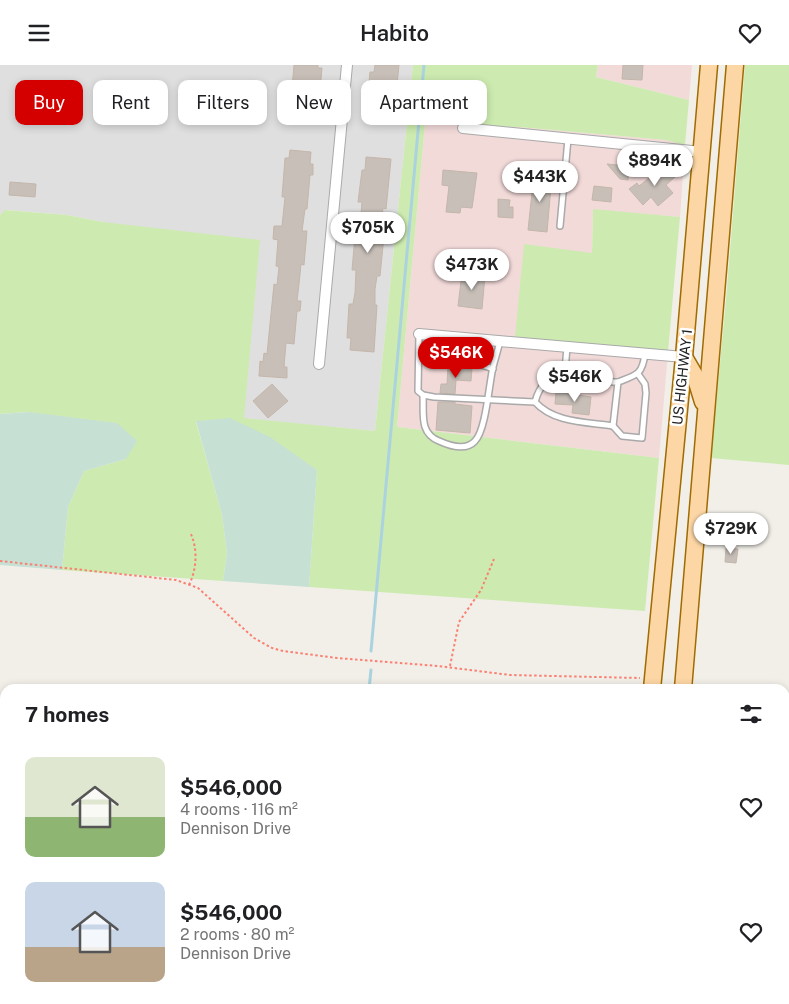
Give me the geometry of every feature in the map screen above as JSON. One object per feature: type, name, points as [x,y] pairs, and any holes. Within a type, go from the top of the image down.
[{"type":"main road","name":"US HIGHWAY 1","points":[[652,684],[684,357],[709,65]]},
{"type":"main road","name":"US HIGHWAY 1","points":[[683,684],[735,65]]},
{"type":"main road","points":[[684,357],[695,376],[705,409]]},
{"type":"street","points":[[319,364],[347,65]]},
{"type":"street","points":[[463,128],[702,152]]},
{"type":"street","points":[[419,334],[684,357]]},
{"type":"lane","points":[[560,226],[568,139]]},
{"type":"lane","points":[[419,334],[418,391],[423,395],[488,401],[535,402],[542,410],[562,419],[613,426],[622,436],[642,438],[646,393],[645,384],[638,374]]},
{"type":"lane","points":[[458,337],[459,351],[464,358],[493,369]]},
{"type":"lane","points":[[423,395],[424,425],[430,436],[437,441],[460,447],[470,445],[476,441],[481,430],[488,401],[500,341]]},
{"type":"lane","points":[[567,347],[565,371],[570,376],[580,379],[618,382],[638,374],[643,366],[645,353]]},
{"type":"lane","points":[[535,402],[542,384],[565,371]]},
{"type":"lane","points":[[613,426],[618,382]]},
{"type":"path","points":[[189,585],[196,557],[196,547],[190,532]]},
{"type":"path","points":[[450,667],[459,623],[481,590],[494,559]]},
{"type":"path","points":[[0,561],[176,580],[198,588],[254,638],[272,648],[311,655],[450,667],[510,675],[611,676],[652,684]]},
{"type":"shaded area","points":[[0,65],[413,65],[411,80],[361,80],[361,125],[407,125],[375,431],[244,419],[103,222],[67,215],[6,210],[0,215]]},
{"type":"shaded area","points":[[598,65],[692,65],[689,100],[596,77]]},
{"type":"shaded area","points":[[425,125],[519,127],[666,140],[685,145],[680,217],[593,210],[592,253],[668,352],[659,458],[397,427]]},
{"type":"green space","points":[[413,65],[598,65],[596,77],[689,100],[685,145],[666,140],[519,127],[456,125],[487,125],[487,80],[411,80]]},
{"type":"green space","points":[[745,65],[789,65],[789,465],[711,458]]},
{"type":"green space","points":[[407,125],[425,125],[397,427],[659,458],[645,611],[309,587],[317,470],[196,422],[222,515],[227,553],[223,581],[62,570],[68,507],[84,471],[126,459],[29,412],[0,414],[0,215],[5,210],[67,215],[103,222],[260,240],[244,418],[375,431]]},
{"type":"green space","points":[[593,209],[680,217],[668,352],[515,337],[524,244],[592,253]]},
{"type":"green space","points":[[29,412],[117,423],[137,441],[126,459],[84,471],[68,507],[62,570],[0,565],[0,414]]},
{"type":"green space","points":[[230,418],[270,437],[317,470],[309,587],[223,581],[227,553],[222,515],[196,421]]},
{"type":"building","points":[[294,65],[318,65],[318,68],[322,68],[321,80],[293,80]]},
{"type":"building","points":[[375,65],[399,65],[398,80],[369,80],[370,72],[374,72]]},
{"type":"building","points":[[623,65],[643,65],[642,80],[622,79]]},
{"type":"building","points":[[290,150],[311,152],[310,164],[313,164],[313,175],[310,175],[307,209],[305,209],[302,231],[307,231],[304,265],[301,264],[297,301],[301,301],[300,311],[297,311],[294,344],[286,343],[284,367],[287,367],[287,378],[259,376],[260,361],[263,362],[264,353],[267,354],[274,284],[277,285],[279,267],[276,266],[278,240],[273,239],[274,226],[282,226],[285,197],[282,197],[285,158],[289,158]]},
{"type":"building","points":[[366,157],[391,159],[386,209],[383,208],[381,227],[381,236],[384,236],[380,276],[377,276],[375,289],[375,305],[377,305],[374,352],[350,350],[351,338],[347,338],[349,304],[353,304],[355,293],[356,270],[352,270],[355,236],[359,237],[362,202],[358,202],[362,170],[365,170]]},
{"type":"building","points":[[662,162],[675,177],[666,185],[673,193],[658,206],[651,197],[643,205],[629,189],[637,183],[639,186],[658,171],[655,168]]},
{"type":"building","points":[[607,164],[629,166],[628,180],[620,179]]},
{"type":"building","points":[[443,170],[477,173],[472,208],[461,207],[460,213],[446,212],[449,186],[442,185]]},
{"type":"building","points":[[534,174],[552,175],[547,232],[528,230]]},
{"type":"building","points":[[10,182],[36,184],[35,197],[9,195]]},
{"type":"building","points":[[594,186],[612,188],[611,202],[592,200]]},
{"type":"building","points":[[498,199],[510,200],[509,207],[513,207],[513,218],[498,217]]},
{"type":"building","points":[[462,273],[485,276],[482,309],[458,306]]},
{"type":"building","points":[[448,366],[472,368],[471,381],[456,380],[455,394],[440,393],[441,384],[447,384]]},
{"type":"building","points":[[272,384],[288,401],[268,418],[253,401]]},
{"type":"building","points":[[556,392],[591,397],[589,415],[572,413],[573,405],[555,404]]},
{"type":"building","points":[[438,402],[455,402],[455,404],[472,406],[470,433],[436,430]]},
{"type":"building","points":[[726,548],[738,549],[736,563],[725,562]]},
{"type":"waterway","points":[[371,651],[424,65]]},
{"type":"waterway","points":[[370,684],[371,670]]}]
